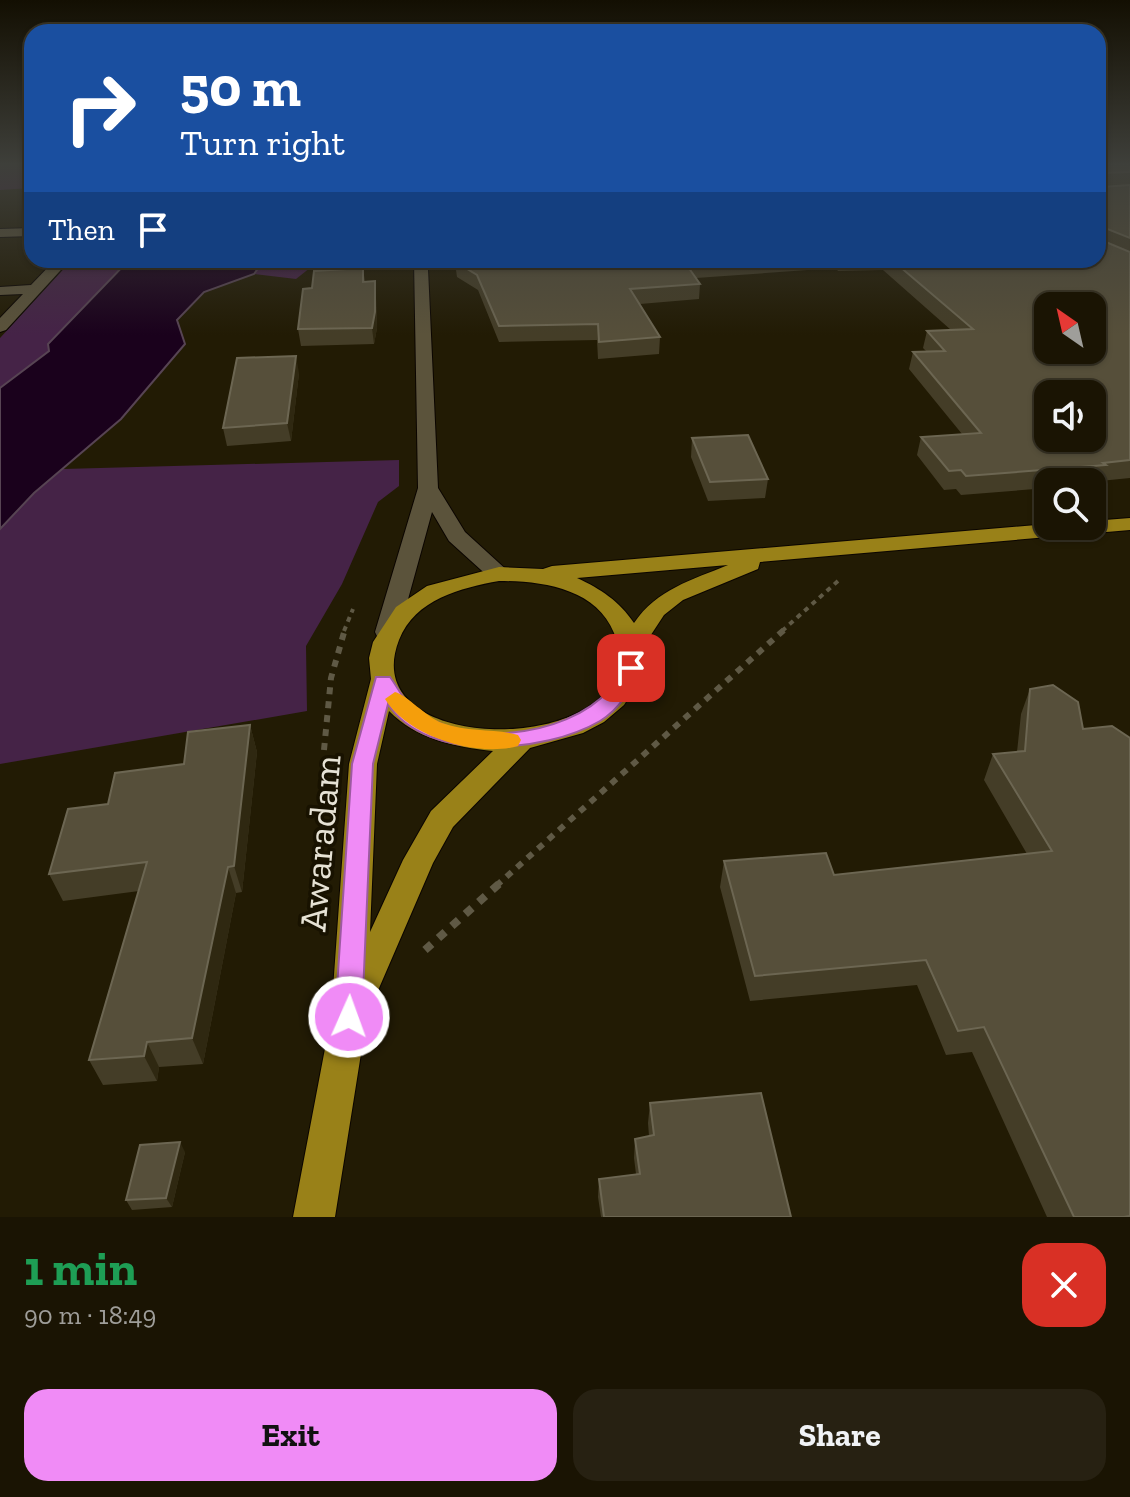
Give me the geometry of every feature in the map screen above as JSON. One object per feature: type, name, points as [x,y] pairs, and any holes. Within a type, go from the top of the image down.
[{"type":"main road","points":[[534,575],[569,583],[600,597],[622,618],[633,643],[631,668],[619,693],[595,715],[561,731],[521,740],[475,740],[433,728],[401,708],[383,681],[380,657],[387,632],[406,610],[432,592],[464,580],[499,574],[534,575],[1130,524]]},
{"type":"main road","points":[[633,643],[655,610],[675,595],[778,553]]},
{"type":"main road","name":"Awaradam","points":[[349,1017],[363,764],[383,681]]},
{"type":"main road","name":"Awaradam","points":[[349,1017],[419,860],[442,819],[521,740]]},
{"type":"main road","points":[[314,1217],[349,1017]]},
{"type":"street","points":[[0,233],[24,232]]},
{"type":"street","points":[[0,327],[56,268]]},
{"type":"street","points":[[387,632],[428,488],[421,268]]},
{"type":"street","points":[[0,291],[36,289]]},
{"type":"street","points":[[428,488],[457,536],[499,574]]},
{"type":"path","points":[[419,955],[878,545]]},
{"type":"shaded area","points":[[65,268],[121,268],[48,344],[50,351],[0,388],[0,338]]},
{"type":"shaded area","points":[[121,268],[258,268],[254,274],[204,292],[177,320],[185,344],[121,419],[34,493],[0,529],[0,388],[49,351],[48,344]]},
{"type":"shaded area","points":[[258,268],[310,268],[296,279],[254,274]]},
{"type":"shaded area","points":[[399,460],[399,486],[378,502],[342,584],[306,646],[307,711],[0,764],[0,529],[34,493],[63,469]]},
{"type":"building","points":[[1106,221],[1130,221],[1130,238],[1106,228]]},
{"type":"building","points":[[1106,242],[1130,252],[1130,460],[1103,463],[1106,465],[1034,468],[1034,471],[966,476],[961,470],[949,471],[921,437],[981,433],[913,352],[945,351],[927,331],[973,329],[901,268],[1106,268]]},
{"type":"building","points":[[363,268],[363,282],[375,281],[372,328],[298,329],[303,289],[312,288],[314,271]]},
{"type":"building","points":[[466,268],[689,268],[700,284],[630,289],[660,337],[599,342],[598,324],[499,326],[477,275]]},
{"type":"building","points":[[296,356],[287,423],[223,428],[237,358]]},
{"type":"building","points":[[748,435],[768,479],[710,482],[692,438]]},
{"type":"building","points":[[1053,685],[1078,702],[1083,729],[1112,726],[1130,738],[1130,1216],[1124,1217],[1074,1217],[984,1027],[958,1031],[926,960],[755,976],[724,861],[826,853],[834,875],[1052,851],[993,754],[1025,751],[1030,689]]},
{"type":"building","points":[[250,725],[234,866],[228,867],[192,1038],[147,1042],[144,1056],[89,1060],[147,862],[49,874],[68,809],[108,804],[115,773],[184,764],[188,732]]},
{"type":"building","points":[[761,1093],[791,1217],[604,1217],[599,1179],[640,1174],[635,1139],[654,1135],[650,1103]]},
{"type":"building","points":[[180,1142],[166,1198],[126,1200],[140,1145]]},
{"type":"slow traffic","points":[[395,699],[401,708],[433,728],[475,740],[510,740]]},
{"type":"route","points":[[349,1017],[363,764],[383,681],[401,708],[433,728],[475,740],[521,740],[561,731],[595,715],[619,693],[631,668]]}]
